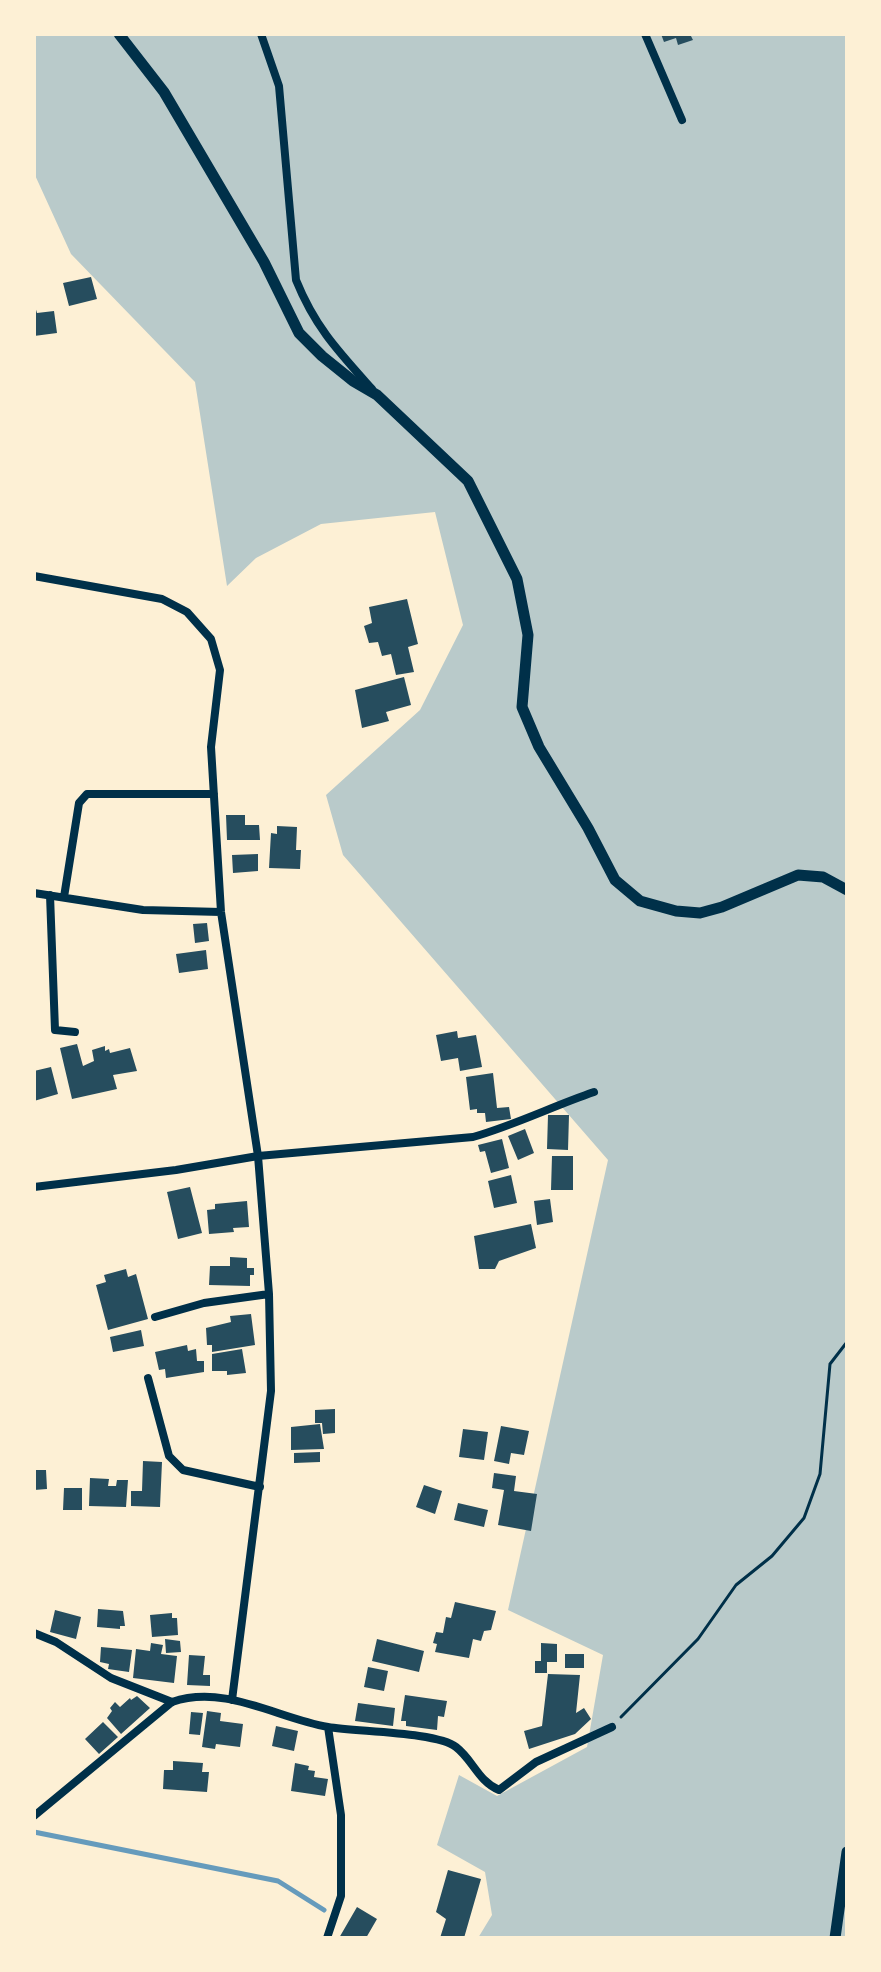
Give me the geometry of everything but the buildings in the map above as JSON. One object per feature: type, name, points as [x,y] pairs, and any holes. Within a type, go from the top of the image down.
[{"type":"main road","points":[[119,34],[164,92],[264,262],[299,333],[332,364],[377,395],[468,481],[517,579],[528,635],[522,707],[539,747],[615,880],[640,901],[676,911],[700,913],[798,875],[823,877],[847,890]]},
{"type":"main road","points":[[835,1938],[847,1852]]},
{"type":"street","points":[[261,34],[279,86],[296,280],[307,308],[325,338],[377,395]]},
{"type":"street","points":[[645,34],[682,120]]},
{"type":"street","points":[[34,576],[162,599],[187,612],[211,639],[220,670],[211,747],[221,912],[258,1156],[269,1294],[271,1391],[232,1700]]},
{"type":"street","points":[[64,897],[79,803],[87,794],[214,794]]},
{"type":"street","points":[[34,893],[143,910],[221,912]]},
{"type":"street","points":[[50,895],[55,1030],[75,1032]]},
{"type":"street","points":[[34,1187],[176,1170],[258,1156],[473,1137],[505,1128],[543,1110],[594,1092]]},
{"type":"street","points":[[155,1317],[204,1303],[269,1294]]},
{"type":"street","points":[[148,1378],[169,1456],[183,1470],[260,1487]]},
{"type":"street","points":[[34,1633],[56,1642],[111,1678],[172,1702]]},
{"type":"street","points":[[34,1816],[172,1702],[202,1695],[232,1700],[328,1727],[418,1737],[455,1745],[487,1784],[499,1790],[536,1762],[612,1727]]},
{"type":"street","points":[[327,1938],[341,1896],[341,1815],[328,1727]]},
{"type":"path","points":[[612,1727],[698,1639],[736,1585],[772,1556],[804,1518],[820,1474],[830,1364],[847,1342]]},
{"type":"shaded area","points":[[34,34],[847,34],[847,1938],[478,1938],[492,1915],[485,1872],[437,1845],[459,1775],[497,1796],[587,1747],[603,1655],[508,1610],[608,1160],[343,855],[326,795],[420,710],[463,625],[435,512],[321,524],[256,558],[227,586],[195,382],[71,254],[34,173]]},
{"type":"waterway","points":[[34,1832],[278,1881],[324,1910]]}]
